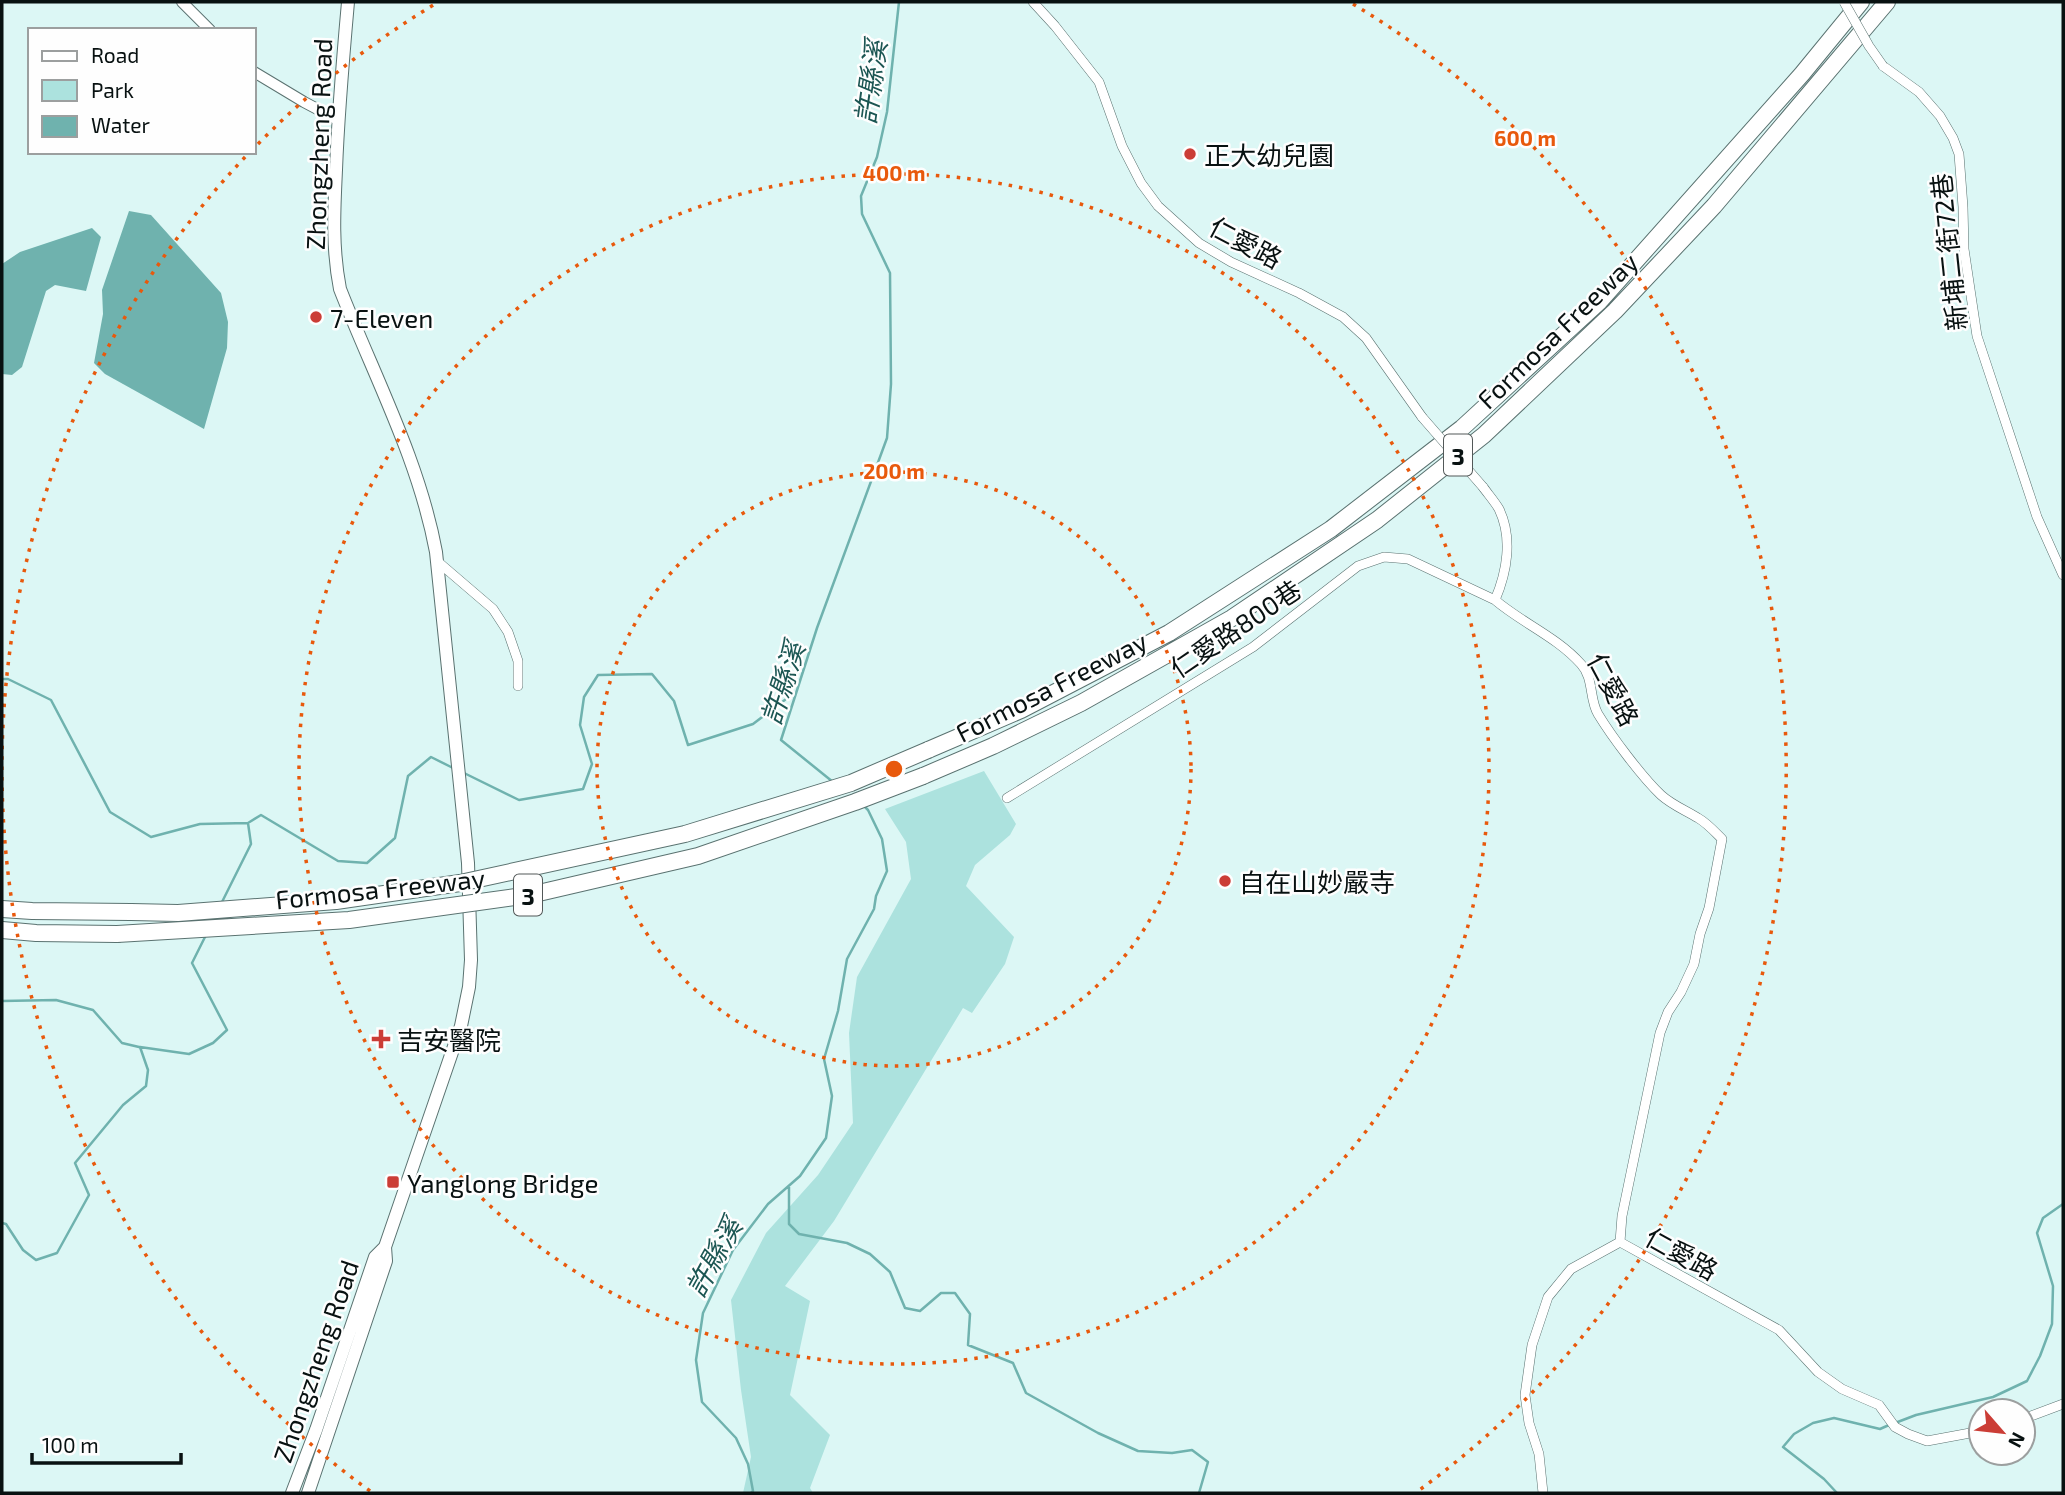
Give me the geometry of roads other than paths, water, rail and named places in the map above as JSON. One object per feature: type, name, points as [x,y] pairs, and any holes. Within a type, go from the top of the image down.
[{"type":"highway","name":"Formosa Freeway","points":[[2,909],[178,913],[336,901],[460,883],[685,834],[851,783],[1021,710],[1168,633],[1331,529],[1462,428],[1600,301],[1802,74],[1861,2]]},
{"type":"highway","name":"Formosa Freeway","points":[[2,930],[117,934],[349,920],[530,895],[698,856],[855,802],[993,746],[1081,703],[1232,618],[1377,520],[1484,435],[1615,311],[1705,215],[1887,2]]},
{"type":"main road","name":"Zhongzheng Road","points":[[308,1493],[386,1261],[385,1247],[455,1043],[466,1006],[471,960],[466,835],[437,561],[427,507],[340,289],[336,267],[333,235],[338,120],[348,2]]},
{"type":"main road","name":"Zhongzheng Road","points":[[292,1493],[375,1258],[385,1247]]},
{"type":"street","points":[[182,2],[208,28]]},
{"type":"street","name":"仁愛路","points":[[1033,2],[1099,82],[1122,146],[1141,183],[1158,206],[1199,243],[1231,262],[1299,293],[1343,317],[1366,338],[1422,417],[1483,487],[1499,510],[1507,537],[1507,561],[1495,600],[1513,615],[1569,651],[1585,667],[1596,711],[1637,768],[1661,795],[1699,818],[1722,839],[1709,908],[1694,964],[1660,1032],[1622,1216],[1620,1242],[1779,1330],[1818,1372],[1842,1389],[1879,1405],[1895,1427],[1927,1441],[1967,1434]]},
{"type":"street","name":"新埔二街72巷","points":[[1844,2],[1883,66],[1919,92],[1933,108],[1953,138],[1959,153],[1964,207],[1964,249],[1977,336],[2037,517],[2063,575]]},
{"type":"street","points":[[256,73],[338,120]]},
{"type":"street","name":"仁愛路800巷","points":[[1007,798],[1253,648],[1358,566],[1384,557],[1408,559],[1495,600]]},
{"type":"street","points":[[437,561],[493,609],[508,632],[518,662],[518,686]]},
{"type":"street","points":[[1543,1493],[1539,1454],[1529,1423],[1525,1395],[1532,1345],[1548,1297],[1571,1269],[1620,1242]]},
{"type":"street","points":[[2037,1414],[2063,1404]]},
{"type":"water","points":[[129,211],[151,215],[221,293],[228,322],[227,348],[204,429],[105,374],[94,363],[103,314],[102,290]]},
{"type":"water","points":[[92,228],[101,237],[86,291],[55,285],[46,291],[22,367],[12,375],[2,374],[2,264],[20,252]]},
{"type":"waterway","name":"許縣溪","points":[[833,782],[781,740],[817,628],[887,438],[891,384],[890,273],[862,214],[861,196],[877,157],[887,112],[899,2]]},
{"type":"waterway","points":[[462,772],[519,800],[583,789],[592,764],[580,725],[584,697],[598,675],[652,674],[674,701],[688,745],[753,724],[794,693]]},
{"type":"waterway","points":[[2,679],[8,679],[51,700],[110,812],[151,837],[200,824],[248,823]]},
{"type":"waterway","points":[[221,904],[251,844],[248,823],[261,815],[338,861],[367,863],[395,838],[408,776],[431,757],[453,768]]},
{"type":"waterway","name":"許縣溪","points":[[751,1493],[753,1491],[748,1464],[736,1438],[702,1402],[696,1360],[703,1313],[733,1250],[768,1204],[800,1176],[826,1138],[832,1096],[824,1059],[838,1011],[847,959],[874,909],[876,896],[887,871],[882,839],[863,805]]},
{"type":"waterway","points":[[2,1223],[6,1224],[23,1250],[36,1260],[57,1253],[89,1195],[75,1163],[123,1105],[146,1086],[148,1070],[140,1047],[189,1054],[213,1043],[227,1030],[192,963],[206,935]]},
{"type":"waterway","points":[[2,1001],[56,1000],[93,1010],[122,1043],[139,1047]]},
{"type":"waterway","points":[[789,1187],[789,1224],[799,1234],[847,1243],[870,1254],[890,1272],[905,1308],[920,1311],[941,1293],[955,1293],[970,1314],[968,1345],[1013,1363],[1026,1393],[1098,1433],[1138,1451],[1172,1453],[1192,1450],[1208,1462],[1199,1493]]},
{"type":"waterway","points":[[1895,1423],[1916,1415],[1993,1397],[2027,1381],[2052,1324],[2053,1286],[2037,1233],[2043,1218],[2063,1204]]},
{"type":"waterway","points":[[1837,1493],[1824,1479],[1783,1447],[1794,1434],[1813,1423],[1834,1418],[1880,1429],[1889,1425]]},
{"type":"place","name":"正大幼兒園","points":[[1190,154]]},
{"type":"place","name":"7-Eleven","points":[[316,317]]},
{"type":"place","name":"自在山妙嚴寺","points":[[1225,881]]},
{"type":"place","name":"吉安醫院","points":[[381,1039]]},
{"type":"place","name":"Yanglong Bridge","points":[[393,1182]]}]
